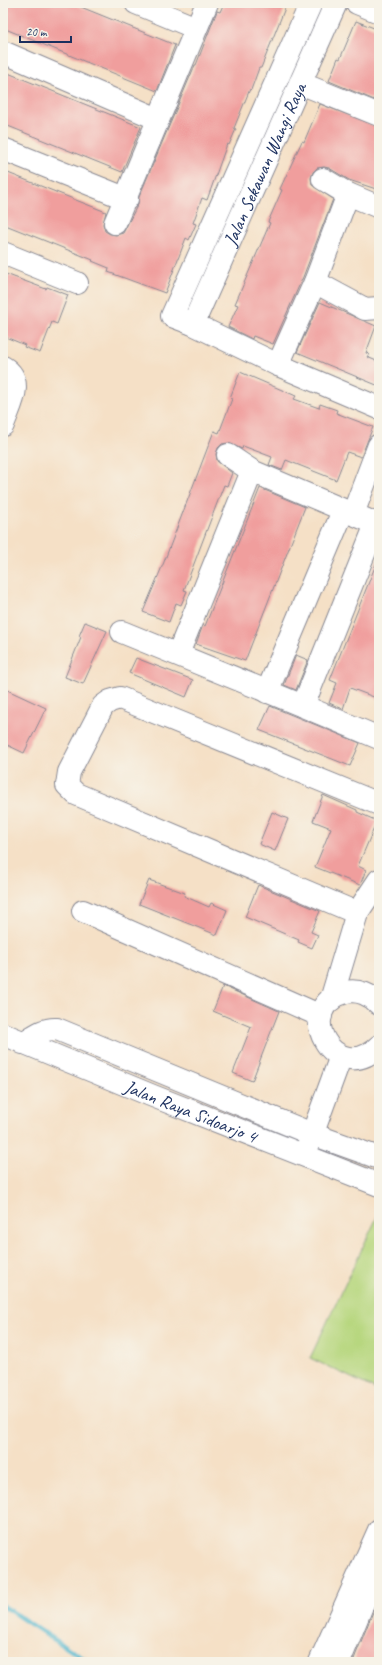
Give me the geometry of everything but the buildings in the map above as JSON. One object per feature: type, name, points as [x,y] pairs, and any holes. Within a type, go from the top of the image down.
[{"type":"street","points":[[136,3],[196,28]]},
{"type":"street","points":[[116,224],[207,3]]},
{"type":"street","name":"Jalan Sekawan Wangi Raya","points":[[311,3],[172,316],[193,324],[336,3]]},
{"type":"street","points":[[357,3],[379,12]]},
{"type":"street","points":[[3,52],[158,119]]},
{"type":"street","points":[[300,83],[379,115]]},
{"type":"street","points":[[3,149],[126,199]]},
{"type":"street","points":[[323,179],[348,194],[379,207]]},
{"type":"street","points":[[278,365],[315,282],[348,194]]},
{"type":"street","points":[[3,253],[77,283]]},
{"type":"street","points":[[315,282],[365,309],[379,308]]},
{"type":"street","points":[[193,324],[278,365],[379,408]]},
{"type":"street","points":[[3,367],[10,371],[16,386],[3,425]]},
{"type":"street","points":[[267,692],[379,445]]},
{"type":"street","points":[[228,455],[252,471],[377,524],[304,706]]},
{"type":"street","points":[[178,654],[252,471]]},
{"type":"street","points":[[122,632],[379,738]]},
{"type":"street","points":[[357,913],[76,794],[67,784],[69,772],[103,706],[110,700],[120,698],[379,804]]},
{"type":"street","points":[[379,880],[357,913],[320,1028],[323,1040],[328,1047],[341,1056],[358,1058],[366,1056],[379,1047]]},
{"type":"street","points":[[83,911],[326,1008]]},
{"type":"street","points":[[326,1008],[339,995],[348,992],[367,994],[379,1004]]},
{"type":"street","points":[[23,1043],[41,1031],[49,1028],[57,1029],[312,1134],[379,1158]]},
{"type":"street","name":"Jalan Raya Sidoarjo 4","points":[[3,1034],[153,1096],[379,1185]]},
{"type":"street","points":[[304,1155],[341,1056]]},
{"type":"street","points":[[339,1662],[367,1591],[379,1530]]},
{"type":"street","points":[[320,1662],[367,1591],[379,1570]]},
{"type":"green space","points":[[379,1213],[379,1391],[310,1358]]},
{"type":"waterway","points":[[3,1606],[89,1662]]}]
